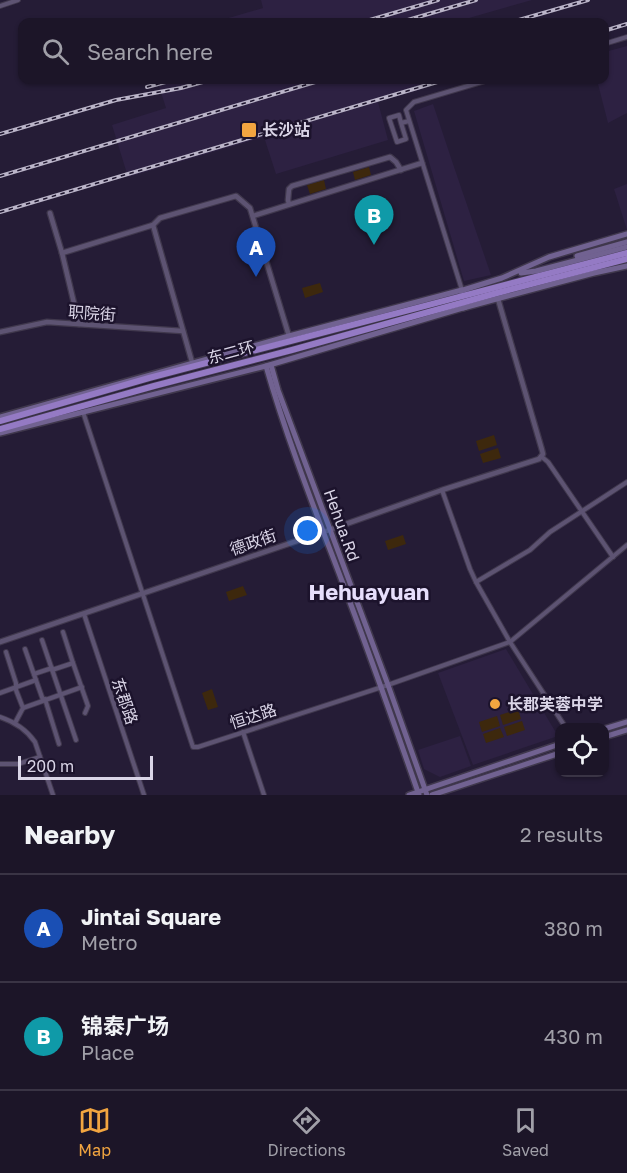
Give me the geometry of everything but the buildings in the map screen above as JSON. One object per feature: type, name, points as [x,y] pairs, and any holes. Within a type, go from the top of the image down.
[{"type":"highway","points":[[468,301],[627,253]]},
{"type":"highway","points":[[468,301],[627,263]]},
{"type":"highway","name":"东二环","points":[[0,419],[149,378],[438,306],[468,301]]},
{"type":"highway","name":"东二环","points":[[0,431],[154,386],[292,350],[438,306]]},
{"type":"main road","points":[[534,268],[549,257],[627,234]]},
{"type":"main road","points":[[0,419],[192,362],[462,290],[510,274],[627,242]]},
{"type":"main road","points":[[534,268],[627,247]]},
{"type":"main road","points":[[438,306],[498,299],[627,263]]},
{"type":"main road","points":[[438,306],[462,290]]},
{"type":"main road","points":[[0,431],[251,370],[468,301]]},
{"type":"main road","points":[[284,360],[292,350]]},
{"type":"main road","points":[[242,363],[251,370]]},
{"type":"main road","name":"Hehua.Rd","points":[[268,365],[274,394],[385,686],[422,793]]},
{"type":"main road","points":[[609,727],[627,722]]},
{"type":"main road","points":[[609,736],[627,730]]},
{"type":"main road","points":[[409,795],[422,793],[555,746]]},
{"type":"main road","points":[[432,795],[555,755]]},
{"type":"street","points":[[0,6],[18,0]]},
{"type":"street","points":[[609,42],[627,37]]},
{"type":"street","points":[[462,290],[406,110],[414,102],[475,84]]},
{"type":"street","points":[[399,115],[401,123],[406,139],[397,142],[389,118],[399,115]]},
{"type":"street","points":[[401,123],[410,121]]},
{"type":"street","points":[[290,204],[289,189],[292,186],[390,157],[401,170]]},
{"type":"street","points":[[253,216],[422,164]]},
{"type":"street","points":[[62,253],[153,225],[160,218],[236,196],[250,208],[289,336]]},
{"type":"street","points":[[50,213],[80,324]]},
{"type":"street","points":[[153,225],[192,362]]},
{"type":"street","points":[[498,299],[542,450],[542,457],[548,462],[613,557]]},
{"type":"street","name":"职院街","points":[[0,332],[47,322],[183,331]]},
{"type":"street","name":"恒达路","points":[[83,412],[193,747],[385,686],[510,642],[627,545]]},
{"type":"street","name":"德政街","points":[[0,642],[327,531],[442,489],[542,457]]},
{"type":"street","points":[[476,582],[530,550],[550,532],[627,482]]},
{"type":"street","points":[[442,489],[476,582],[510,642],[563,723]]},
{"type":"street","name":"东郡路","points":[[84,614],[144,795]]},
{"type":"street","points":[[63,632],[88,706],[85,713]]},
{"type":"street","points":[[42,640],[76,740]]},
{"type":"street","points":[[25,650],[59,744]]},
{"type":"street","points":[[6,652],[23,708]]},
{"type":"street","points":[[34,674],[73,663]]},
{"type":"street","points":[[0,693],[36,680]]},
{"type":"street","points":[[15,723],[23,708],[82,687]]},
{"type":"street","points":[[0,717],[15,723],[32,736],[53,795]]},
{"type":"street","points":[[243,732],[264,795]]},
{"type":"street","points":[[0,764],[18,764],[40,757]]},
{"type":"shaded area","points":[[261,0],[532,0],[469,18],[229,18],[263,8]]},
{"type":"shaded area","points":[[627,46],[627,113],[608,123],[598,84],[609,84],[609,51]]},
{"type":"shaded area","name":"长沙站","points":[[158,84],[424,84],[425,88],[378,102],[388,140],[276,174],[264,137],[128,177],[112,125],[166,108]]},
{"type":"shaded area","points":[[433,104],[491,275],[464,281],[414,111]]},
{"type":"shaded area","points":[[369,167],[371,175],[355,180],[353,172]]},
{"type":"shaded area","points":[[324,180],[326,189],[310,194],[307,185]]},
{"type":"shaded area","points":[[627,184],[627,230],[614,189]]},
{"type":"shaded area","points":[[320,283],[323,292],[305,298],[302,288]]},
{"type":"shaded area","points":[[494,435],[497,445],[479,451],[476,441]]},
{"type":"shaded area","points":[[498,448],[501,458],[483,463],[480,454]]},
{"type":"shaded area","points":[[403,535],[406,544],[388,550],[385,541]]},
{"type":"shaded area","points":[[243,586],[247,595],[229,601],[226,592]]},
{"type":"shaded area","name":"长郡芙蓉中学","points":[[506,649],[555,731],[555,737],[473,765],[438,673]]},
{"type":"shaded area","points":[[212,689],[218,707],[208,710],[202,693]]},
{"type":"shaded area","points":[[518,709],[521,719],[503,725],[500,715]]},
{"type":"shaded area","points":[[497,716],[500,726],[482,732],[479,722]]},
{"type":"shaded area","points":[[522,721],[525,730],[507,736],[504,727]]},
{"type":"shaded area","points":[[500,728],[504,737],[486,743],[483,734]]},
{"type":"shaded area","points":[[460,736],[471,766],[440,777],[424,769],[418,750]]},
{"type":"railway","points":[[377,18],[438,0]]},
{"type":"railway","points":[[415,18],[476,0]]},
{"type":"railway","points":[[526,18],[588,0]]},
{"type":"railway","points":[[609,29],[627,24]]},
{"type":"railway","points":[[147,87],[158,84]]},
{"type":"railway","points":[[0,134],[116,100],[196,84]]},
{"type":"railway","points":[[0,176],[309,84]]},
{"type":"railway","points":[[0,212],[431,84]]},
{"type":"place","name":"长沙站","points":[[249,130]]},
{"type":"place","name":"锦泰广场","points":[[374,245]]},
{"type":"place","name":"Jintai Square","points":[[256,277]]},
{"type":"place","name":"长郡芙蓉中学","points":[[495,704]]},
{"type":"district","name":"Hehuayuan","points":[[369,592]]}]
